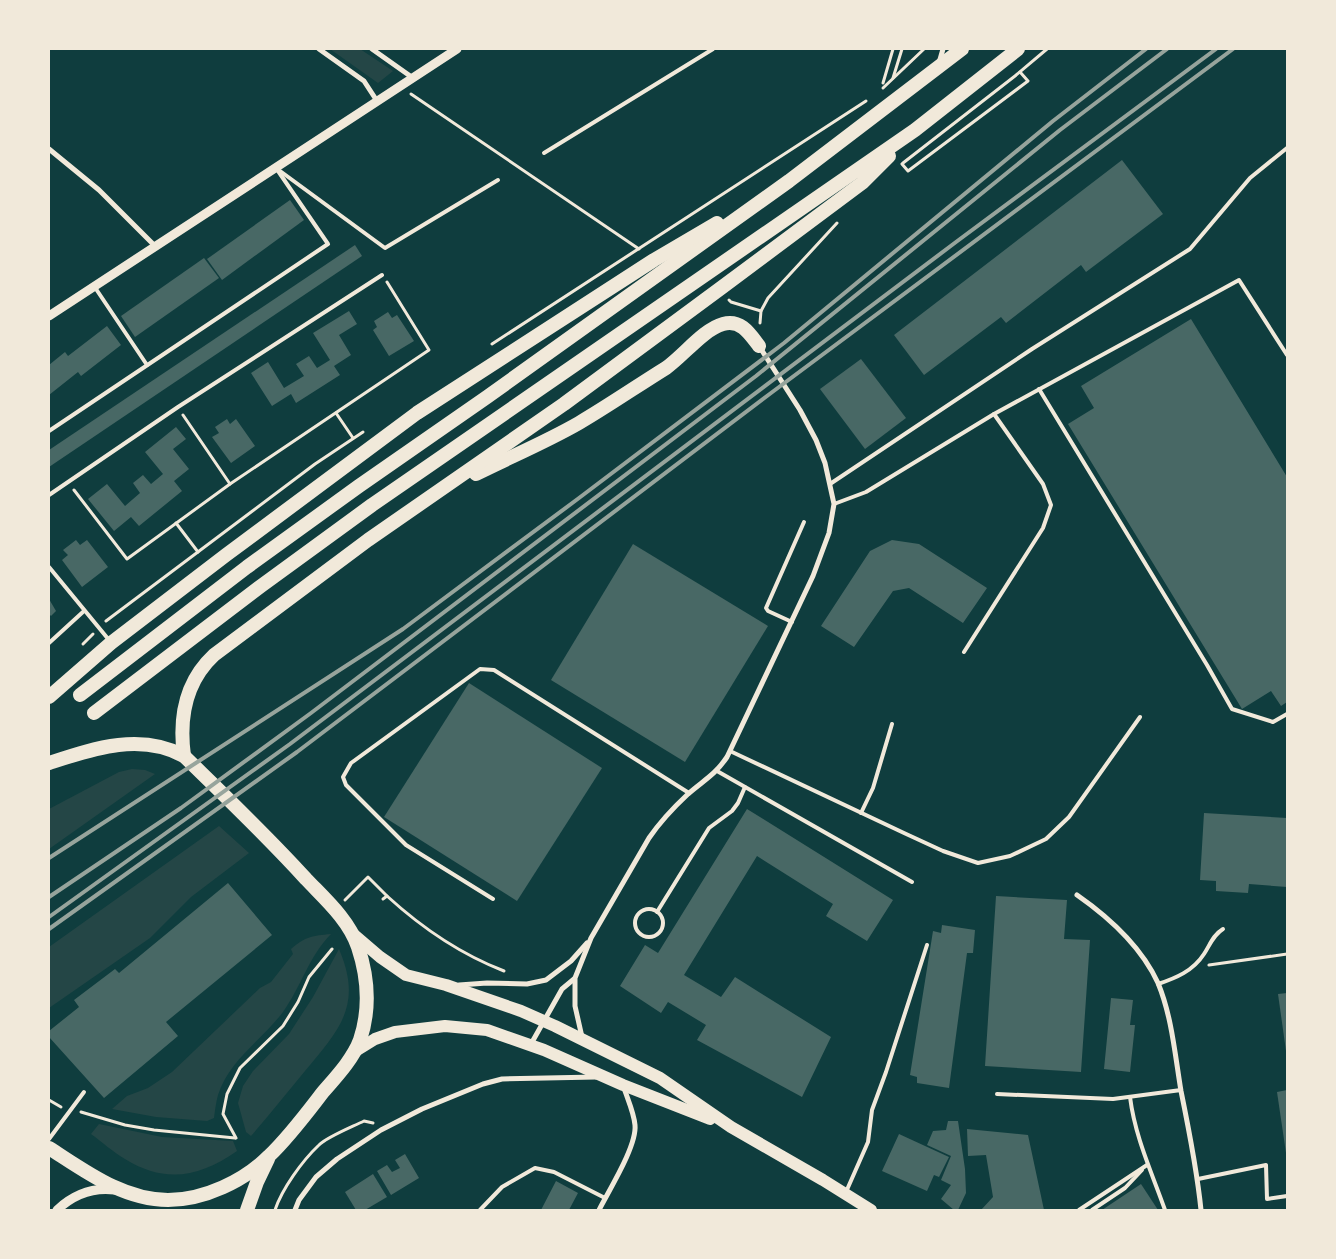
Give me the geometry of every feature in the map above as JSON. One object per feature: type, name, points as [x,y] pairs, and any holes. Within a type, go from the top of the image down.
[{"type":"highway","points":[[80,695],[178,619],[319,515],[789,181],[962,49]]},
{"type":"highway","points":[[94,713],[261,586],[372,505],[915,130],[1018,49]]},
{"type":"highway","points":[[184,756],[181,732],[185,704],[196,678],[210,660],[330,567],[564,404],[862,183],[915,130]]},
{"type":"highway","points":[[49,697],[111,643],[226,554],[443,395],[654,260],[789,181]]},
{"type":"highway","points":[[434,494],[578,424],[674,363],[714,328],[724,324],[733,323],[740,325],[748,331],[759,346]]},
{"type":"highway","points":[[49,763],[108,745],[125,744],[147,744],[172,750],[184,756],[268,839],[335,910],[352,933],[365,974],[367,1001],[360,1039],[354,1052],[307,1112],[269,1156],[239,1178],[197,1197],[155,1200],[123,1192]]},
{"type":"highway","points":[[49,1148],[152,1210]]},
{"type":"highway","points":[[247,1210],[269,1156]]},
{"type":"main road","points":[[352,933],[380,957],[406,975],[446,985],[512,1008],[544,1021],[660,1078],[731,1127],[870,1210]]},
{"type":"main road","points":[[354,1052],[375,1039],[395,1032],[445,1026],[487,1030],[530,1045],[731,1127]]},
{"type":"street","points":[[319,49],[364,81],[377,102]]},
{"type":"street","points":[[372,49],[413,78]]},
{"type":"street","points":[[49,316],[457,49]]},
{"type":"street","points":[[937,68],[943,49]]},
{"type":"street","points":[[49,149],[99,190],[155,246]]},
{"type":"street","points":[[583,1040],[574,1006],[575,978],[591,938],[649,838],[671,810],[717,771],[730,751],[813,576],[829,533],[834,504],[830,484],[816,440],[800,410],[759,346]]},
{"type":"street","points":[[1077,895],[1100,911],[1128,938],[1146,962],[1158,984],[1171,1032],[1198,1179],[1201,1210]]},
{"type":"street","points":[[446,985],[527,984],[546,980],[571,962],[591,938]]},
{"type":"street","points":[[530,1045],[562,989],[575,978]]},
{"type":"street","points":[[295,1210],[316,1177],[337,1159],[381,1130],[422,1109],[483,1084],[502,1079],[606,1076]]},
{"type":"street","points":[[599,1210],[631,1148],[635,1125],[623,1084]]},
{"type":"street","points":[[57,1210],[78,1194],[87,1191],[100,1189],[123,1192]]},
{"type":"lane","points":[[544,153],[713,49]]},
{"type":"lane","points":[[830,484],[1032,349],[1190,249],[1250,178],[1287,148]]},
{"type":"lane","points":[[276,168],[384,248],[498,180]]},
{"type":"lane","points":[[49,432],[328,244],[276,168]]},
{"type":"lane","points":[[49,495],[178,407],[382,275]]},
{"type":"lane","points":[[834,504],[866,492],[994,414],[1239,280],[1287,355]]},
{"type":"lane","points":[[94,286],[147,365]]},
{"type":"lane","points":[[1039,389],[1232,708],[1273,722],[1287,714]]},
{"type":"lane","points":[[964,652],[1043,528],[1051,506],[1043,484],[994,414]]},
{"type":"lane","points":[[792,622],[768,611],[766,608],[804,522]]},
{"type":"lane","points":[[49,567],[111,643]]},
{"type":"lane","points":[[49,642],[84,611]]},
{"type":"lane","points":[[493,899],[406,846],[346,785],[344,777],[351,763],[480,669],[494,670],[689,793]]},
{"type":"lane","points":[[730,751],[943,851],[978,863],[1010,856],[1046,839],[1069,817],[1140,717]]},
{"type":"lane","points":[[861,812],[874,788],[892,724]]},
{"type":"lane","points":[[717,771],[912,882]]},
{"type":"lane","points":[[657,912],[709,828],[732,810],[738,803],[745,787]]},
{"type":"lane","points":[[649,909],[657,912],[662,920],[661,929],[650,937],[641,934],[636,928],[638,915],[649,909]]},
{"type":"lane","points":[[1158,984],[1193,967],[1222,929]]},
{"type":"lane","points":[[845,1194],[868,1142],[872,1110],[927,945]]},
{"type":"lane","points":[[997,1094],[1113,1099],[1181,1090]]},
{"type":"lane","points":[[49,1140],[84,1092]]},
{"type":"lane","points":[[1130,1097],[1132,1113],[1147,1165],[1165,1210]]},
{"type":"lane","points":[[1080,1210],[1147,1165]]},
{"type":"lane","points":[[1092,1210],[1125,1188],[1147,1165]]},
{"type":"lane","points":[[1198,1179],[1266,1165],[1268,1198],[1287,1196]]},
{"type":"lane","points":[[480,1210],[502,1188],[535,1168],[554,1172],[605,1198]]},
{"type":"path","points":[[883,83],[894,49]]},
{"type":"path","points":[[902,49],[893,79],[924,49]]},
{"type":"path","points":[[895,170],[1047,49]]},
{"type":"path","points":[[902,164],[908,171],[1028,81],[1020,72]]},
{"type":"path","points":[[401,86],[638,249]]},
{"type":"path","points":[[759,346],[761,310],[768,298],[833,226]]},
{"type":"path","points":[[68,482],[127,560],[230,484],[429,350],[382,275]]},
{"type":"path","points":[[731,302],[761,310]]},
{"type":"path","points":[[178,407],[230,484]]},
{"type":"path","points":[[336,413],[353,438]]},
{"type":"path","points":[[176,523],[198,552]]},
{"type":"path","points":[[335,910],[368,877],[385,898],[420,925],[478,961],[507,972]]},
{"type":"path","points":[[107,1119],[125,1126],[236,1138],[223,1114],[227,1094],[240,1068],[283,1026],[298,1002],[309,977],[332,949]]},
{"type":"path","points":[[1193,967],[1287,954]]},
{"type":"path","points":[[49,1100],[58,1107]]},
{"type":"path","points":[[275,1210],[280,1196],[289,1182],[320,1144],[364,1121],[374,1124],[381,1130]]},
{"type":"shaded area","points":[[330,49],[360,49],[393,71],[378,83]]},
{"type":"shaded area","points":[[132,769],[145,770],[155,774],[49,849],[49,809],[119,772]]},
{"type":"shaded area","points":[[219,826],[249,853],[191,897],[150,938],[49,1008],[49,947]]},
{"type":"shaded area","points":[[331,934],[317,952],[283,1012],[230,1071],[218,1095],[214,1118],[207,1121],[156,1117],[112,1109],[127,1096],[148,1088],[172,1072],[260,988],[271,982],[293,954],[291,949],[301,941],[310,937]]},
{"type":"shaded area","points":[[339,949],[346,969],[349,986],[348,1001],[344,1015],[328,1042],[251,1136],[246,1132],[238,1103],[243,1086],[253,1071],[289,1034],[313,997]]},
{"type":"shaded area","points":[[99,1124],[162,1137],[233,1141],[237,1151],[210,1167],[196,1172],[168,1174],[154,1172],[125,1159],[91,1134]]},
{"type":"building","points":[[1122,160],[1163,214],[1086,272],[1081,265],[1006,323],[1001,317],[924,375],[894,335]]},
{"type":"building","points":[[290,200],[304,220],[222,280],[207,259]]},
{"type":"building","points":[[355,245],[362,256],[49,467],[49,450]]},
{"type":"building","points":[[204,258],[219,278],[135,337],[121,316]]},
{"type":"building","points":[[349,311],[357,324],[339,335],[351,355],[334,366],[340,375],[296,403],[291,394],[272,406],[251,373],[268,362],[284,388],[304,376],[296,364],[309,356],[317,368],[330,360],[313,333]]},
{"type":"building","points":[[388,312],[392,318],[397,315],[414,341],[389,356],[373,330],[377,327],[374,321]]},
{"type":"building","points":[[1191,319],[1287,477],[1287,702],[1281,706],[1271,691],[1242,709],[1068,424],[1094,408],[1081,386]]},
{"type":"building","points":[[107,326],[121,345],[81,376],[78,372],[49,395],[49,365],[65,352],[68,356]]},
{"type":"building","points":[[861,359],[906,418],[865,449],[820,389]]},
{"type":"building","points":[[227,419],[230,424],[236,419],[255,446],[231,463],[212,437],[219,433],[215,427]]},
{"type":"building","points":[[176,427],[186,439],[173,449],[189,469],[174,481],[182,491],[139,526],[131,517],[114,531],[88,499],[107,484],[125,506],[140,493],[133,483],[143,475],[151,484],[163,474],[145,452]]},
{"type":"building","points":[[76,540],[80,545],[87,540],[108,567],[82,587],[62,560],[68,555],[63,550]]},
{"type":"building","points":[[892,540],[919,544],[987,588],[963,623],[909,588],[893,591],[854,647],[821,626],[870,551]]},
{"type":"building","points":[[633,544],[768,626],[685,762],[551,680]]},
{"type":"building","points":[[49,599],[56,611],[51,616],[49,614]]},
{"type":"building","points":[[469,683],[602,768],[517,901],[384,817]]},
{"type":"building","points":[[747,809],[893,900],[867,941],[826,916],[833,904],[757,856],[684,975],[721,997],[735,977],[831,1037],[802,1097],[697,1040],[706,1025],[668,1002],[661,1013],[620,986],[645,945],[658,953]]},
{"type":"building","points":[[1204,813],[1287,818],[1287,887],[1249,884],[1248,893],[1216,891],[1216,881],[1200,880]]},
{"type":"building","points":[[228,883],[272,935],[166,1022],[178,1036],[104,1098],[49,1037],[49,1031],[79,1007],[74,1000],[115,969],[119,973]]},
{"type":"building","points":[[996,896],[1067,900],[1064,939],[1090,940],[1081,1072],[985,1066]]},
{"type":"building","points":[[942,925],[975,930],[973,953],[967,953],[949,1088],[917,1083],[917,1077],[910,1075],[933,931],[941,933]]},
{"type":"building","points":[[1287,993],[1287,1051],[1286,1051],[1278,994]]},
{"type":"building","points":[[1111,998],[1133,1000],[1130,1025],[1135,1025],[1130,1072],[1104,1069]]},
{"type":"building","points":[[1287,1090],[1287,1153],[1286,1153],[1277,1092]]},
{"type":"building","points":[[948,1121],[958,1121],[965,1169],[966,1193],[958,1210],[954,1210],[941,1199],[951,1185],[941,1180],[951,1156],[927,1145],[933,1131],[946,1130]]},
{"type":"building","points":[[967,1129],[1028,1135],[1044,1210],[981,1210],[993,1197],[986,1155],[968,1156]]},
{"type":"building","points":[[899,1134],[949,1157],[939,1177],[934,1175],[927,1191],[882,1171]]},
{"type":"building","points":[[405,1154],[419,1178],[391,1195],[377,1171],[387,1165],[392,1172],[400,1168],[395,1160]]},
{"type":"building","points":[[373,1174],[387,1197],[365,1210],[356,1210],[345,1192]]},
{"type":"building","points":[[556,1181],[578,1193],[569,1210],[541,1210]]},
{"type":"building","points":[[1141,1184],[1158,1210],[1102,1210]]},
{"type":"railway","points":[[49,858],[403,629],[784,343],[1053,121],[1146,49]]},
{"type":"railway","points":[[49,897],[181,808],[311,713],[756,376],[1060,130],[1167,49]]},
{"type":"railway","points":[[49,917],[290,744],[956,242],[1216,49]]},
{"type":"railway","points":[[49,929],[297,752],[771,393],[1233,49]]}]
